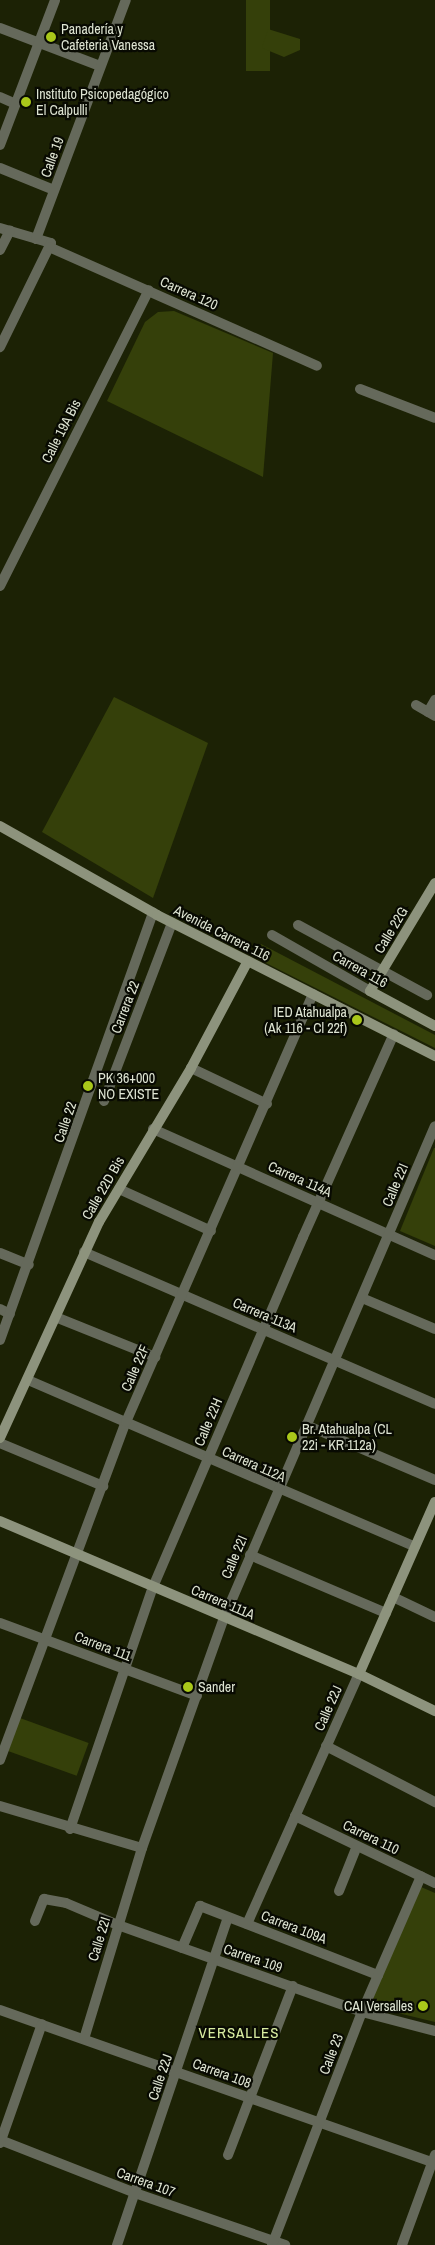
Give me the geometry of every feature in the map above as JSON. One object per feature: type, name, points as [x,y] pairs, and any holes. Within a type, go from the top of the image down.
[{"type":"street","points":[[0,145],[40,44],[55,0]]},
{"type":"street","name":"Calle 19","points":[[36,239],[126,0]]},
{"type":"street","points":[[0,28],[100,66]]},
{"type":"street","points":[[0,97],[16,104]]},
{"type":"street","points":[[0,168],[54,190]]},
{"type":"street","points":[[0,250],[5,229]]},
{"type":"street","name":"Carrera 120","points":[[5,229],[50,245],[317,366]]},
{"type":"street","points":[[0,347],[50,245]]},
{"type":"street","name":"Calle 19A Bis","points":[[0,586],[149,290]]},
{"type":"street","points":[[360,389],[435,418]]},
{"type":"street","points":[[416,706],[431,714],[435,700]]},
{"type":"street","name":"Avenida Carrera 116","points":[[0,826],[153,913],[435,1056]]},
{"type":"street","name":"Calle 22G","points":[[370,991],[435,883]]},
{"type":"street","name":"Calle 22","points":[[0,1340],[29,1265],[153,913]]},
{"type":"street","name":"Carrera 22","points":[[104,1102],[172,923]]},
{"type":"street","points":[[298,925],[427,995]]},
{"type":"street","name":"Carrera 116","points":[[272,935],[435,1026]]},
{"type":"street","name":"Calle 22D Bis","points":[[0,1438],[58,1318],[84,1252],[153,1130],[191,1068],[248,961]]},
{"type":"street","name":"Calle 22F","points":[[0,1760],[126,1422],[313,994]]},
{"type":"street","name":"Calle 22H","points":[[70,1829],[153,1587],[318,1202],[394,1034]]},
{"type":"street","points":[[191,1068],[266,1104]]},
{"type":"street","name":"Calle 22I","points":[[84,2039],[142,1848],[224,1618],[277,1490],[362,1298],[435,1126]]},
{"type":"street","name":"Carrera 114A","points":[[153,1130],[435,1255]]},
{"type":"street","points":[[119,1189],[211,1230]]},
{"type":"street","name":"Carrera 113A","points":[[84,1252],[435,1404]]},
{"type":"street","points":[[0,1253],[29,1265]]},
{"type":"street","points":[[362,1298],[435,1329]]},
{"type":"street","points":[[0,1309],[10,1314]]},
{"type":"street","points":[[58,1318],[155,1357]]},
{"type":"street","name":"Carrera 112A","points":[[28,1380],[277,1490],[415,1547]]},
{"type":"street","points":[[306,1425],[435,1480]]},
{"type":"street","points":[[0,1444],[103,1486]]},
{"type":"street","name":"Calle 22J","points":[[247,1924],[435,1502]]},
{"type":"street","name":"Carrera 111A","points":[[0,1521],[358,1674],[435,1711]]},
{"type":"street","points":[[250,1555],[386,1613]]},
{"type":"street","points":[[393,1597],[435,1617]]},
{"type":"street","name":"Carrera 111","points":[[0,1623],[197,1696]]},
{"type":"street","points":[[326,1746],[435,1802]]},
{"type":"street","points":[[0,1806],[70,1829],[142,1848]]},
{"type":"street","name":"Carrera 110","points":[[295,1816],[435,1883]]},
{"type":"street","points":[[340,1892],[357,1846]]},
{"type":"street","name":"Calle 23","points":[[273,2243],[362,2012],[421,1876]]},
{"type":"street","name":"Carrera 109","points":[[35,1921],[44,1899],[66,1902],[118,1925],[362,2012],[435,2031]]},
{"type":"street","name":"Carrera 109A","points":[[182,1948],[200,1906],[378,1975]]},
{"type":"street","name":"Calle 22J","points":[[117,2245],[228,1917]]},
{"type":"street","points":[[228,2155],[293,1986]]},
{"type":"street","name":"Carrera 108","points":[[0,2010],[177,2071],[319,2123],[434,2160]]},
{"type":"street","points":[[0,2141],[42,2024]]},
{"type":"street","name":"Carrera 107","points":[[0,2141],[135,2193],[273,2243],[285,2245]]},
{"type":"street","points":[[402,2245],[434,2160]]},
{"type":"green space","points":[[246,0],[270,0],[270,71],[246,71]]},
{"type":"green space","points":[[268,29],[300,39],[300,50],[284,57],[262,48]]},
{"type":"green space","points":[[174,311],[273,353],[263,477],[107,401],[145,322],[158,312]]},
{"type":"green space","points":[[114,697],[208,743],[153,898],[42,832]]},
{"type":"green space","points":[[261,944],[435,1035],[435,1048],[252,956]]},
{"type":"green space","points":[[435,1148],[435,1246],[400,1231]]},
{"type":"green space","points":[[20,1718],[89,1743],[77,1776],[8,1751]]},
{"type":"green space","points":[[421,1887],[435,1893],[435,2022],[369,2006]]},
{"type":"place","name":"Panadería y Cafeteria Vanessa","points":[[51,37]]},
{"type":"place","name":"Instituto Psicopedagógico El Calpulli","points":[[26,102]]},
{"type":"place","name":"IED Atahualpa (Ak 116 - Cl 22f)","points":[[357,1020]]},
{"type":"place","name":"PK 36+000 NO EXISTE","points":[[88,1086]]},
{"type":"place","name":"Br. Atahualpa (CL 22i - KR 112a)","points":[[292,1437]]},
{"type":"place","name":"Sander","points":[[188,1687]]},
{"type":"place","name":"CAI Versalles","points":[[423,2006]]},
{"type":"district","name":"VERSALLES","points":[[239,2033]]}]
